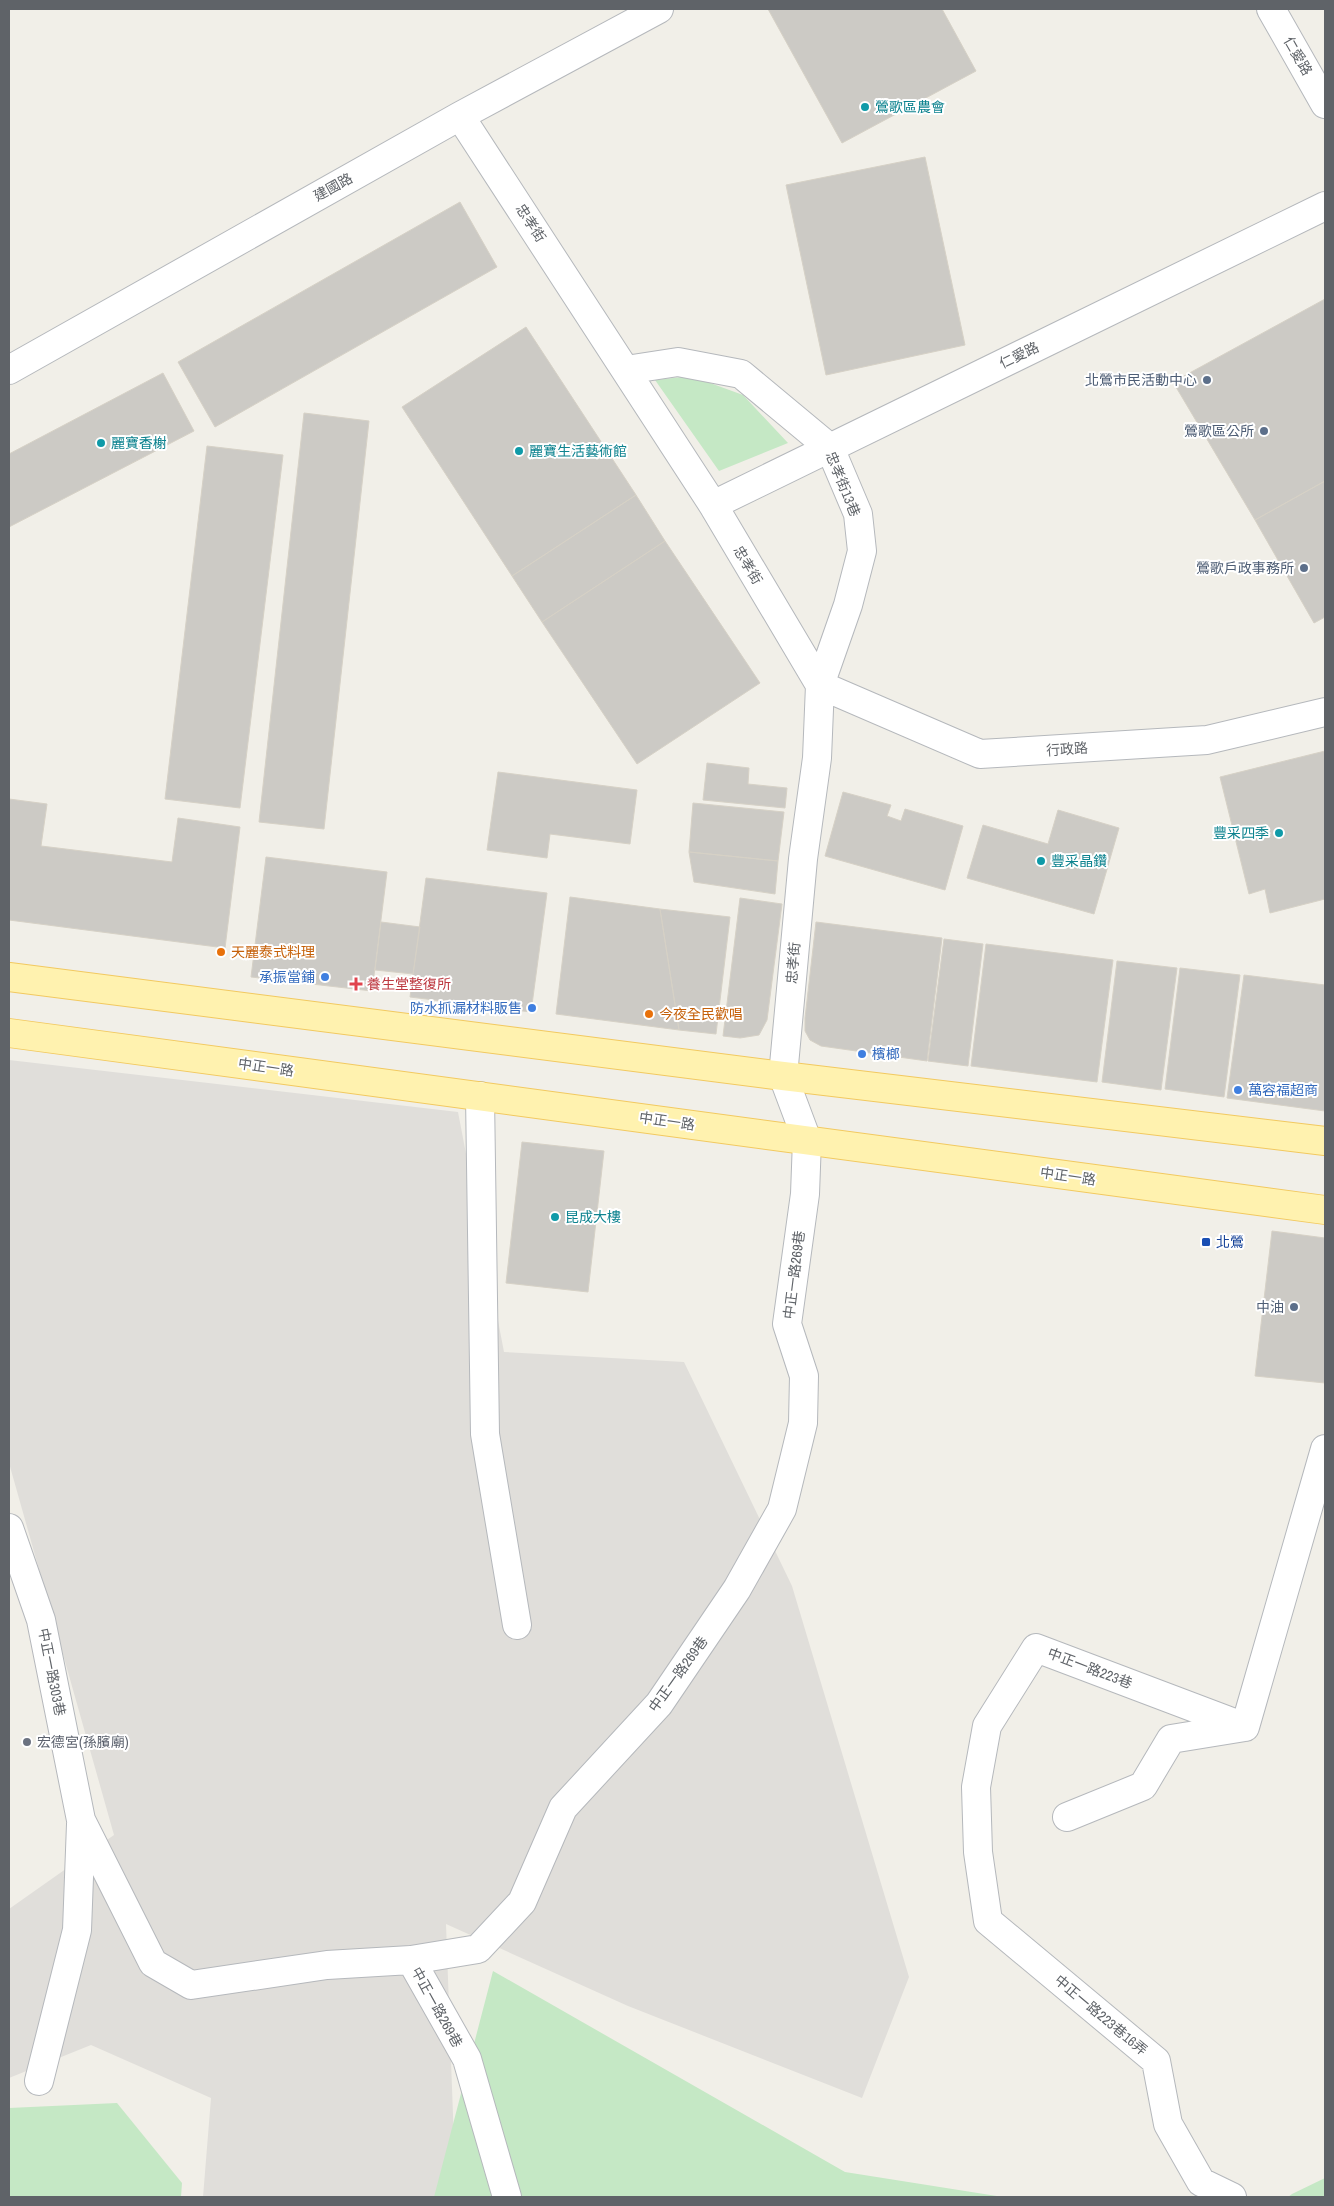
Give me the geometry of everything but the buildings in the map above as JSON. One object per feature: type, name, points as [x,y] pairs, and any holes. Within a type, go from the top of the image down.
[{"type":"main road","points":[[9,977],[783,1076],[1325,1141]]},
{"type":"main road","name":"中正一路","points":[[9,1033],[1325,1210]]},
{"type":"street","name":"建國路","points":[[9,370],[460,116],[659,9]]},
{"type":"street","name":"仁愛路","points":[[1270,9],[1325,104]]},
{"type":"street","name":"忠孝街","points":[[460,116],[713,505],[820,685],[817,758],[802,859],[783,1076]]},
{"type":"street","name":"仁愛路","points":[[713,505],[1325,206]]},
{"type":"street","name":"忠孝街13巷","points":[[626,370],[678,362],[741,374],[830,448],[858,514],[862,551],[848,605],[820,685]]},
{"type":"street","name":"行政路","points":[[820,685],[980,754],[1207,740],[1325,712]]},
{"type":"street","name":"中正一路269巷","points":[[507,2197],[467,2059],[411,1960],[478,1949],[522,1902],[563,1808],[659,1704],[737,1589],[782,1509],[803,1423],[804,1376],[787,1324],[805,1194],[807,1140],[783,1076]]},
{"type":"street","points":[[480,1096],[484,1434],[517,1625]]},
{"type":"street","points":[[1067,1817],[1144,1786],[1170,1739],[1245,1727],[1325,1448]]},
{"type":"street","name":"中正一路303巷","points":[[9,1528],[41,1620],[81,1820],[77,1930],[39,2081]]},
{"type":"street","name":"中正一路223巷","points":[[988,1921],[978,1852],[978,1778],[987,1726],[1036,1648],[1245,1727]]},
{"type":"street","name":"中正一路303巷","points":[[81,1820],[153,1963],[191,1985],[327,1965],[411,1960]]},
{"type":"street","name":"中正一路223巷16弄","points":[[988,1921],[1156,2060],[1168,2124],[1201,2182],[1232,2197]]},
{"type":"shaded area","points":[[9,1060],[458,1112],[504,1352],[684,1362],[792,1586],[909,1977],[862,2098],[628,2006],[446,1924],[456,2197],[203,2197],[211,2098],[91,2045],[9,2078],[9,1909],[114,1835],[9,1463]]},
{"type":"green space","points":[[691,376],[743,395],[788,443],[719,471],[655,380]]},
{"type":"green space","points":[[493,1971],[845,2172],[1003,2197],[434,2197]]},
{"type":"green space","points":[[117,2103],[182,2183],[181,2197],[9,2197],[9,2108]]},
{"type":"green space","points":[[1325,2178],[1325,2197],[1288,2197],[1292,2194]]},
{"type":"place","name":"鶯歌區農會","points":[[865,107]]},
{"type":"place","name":"北鶯市民活動中心","points":[[1207,380]]},
{"type":"place","name":"鶯歌區公所","points":[[1264,431]]},
{"type":"place","name":"麗寶香榭","points":[[101,443]]},
{"type":"place","name":"麗寶生活藝術館","points":[[519,451]]},
{"type":"place","name":"鶯歌戶政事務所","points":[[1304,568]]},
{"type":"place","name":"豐采四季","points":[[1279,833]]},
{"type":"place","name":"豐采晶鑽","points":[[1041,861]]},
{"type":"place","name":"天麗泰式料理","points":[[221,952]]},
{"type":"place","name":"承振當鋪","points":[[325,977]]},
{"type":"place","name":"養生堂整復所","points":[[356,984]]},
{"type":"place","name":"防水抓漏材料販售","points":[[532,1008]]},
{"type":"place","name":"今夜全民歡唱","points":[[649,1014]]},
{"type":"place","name":"檳榔","points":[[862,1054]]},
{"type":"place","name":"萬容福超商","points":[[1238,1090]]},
{"type":"place","name":"昆成大樓","points":[[555,1217]]},
{"type":"place","name":"北鶯","points":[[1206,1242]]},
{"type":"place","name":"中油","points":[[1294,1307]]},
{"type":"place","name":"宏德宮(孫臏廟)","points":[[27,1742]]}]
